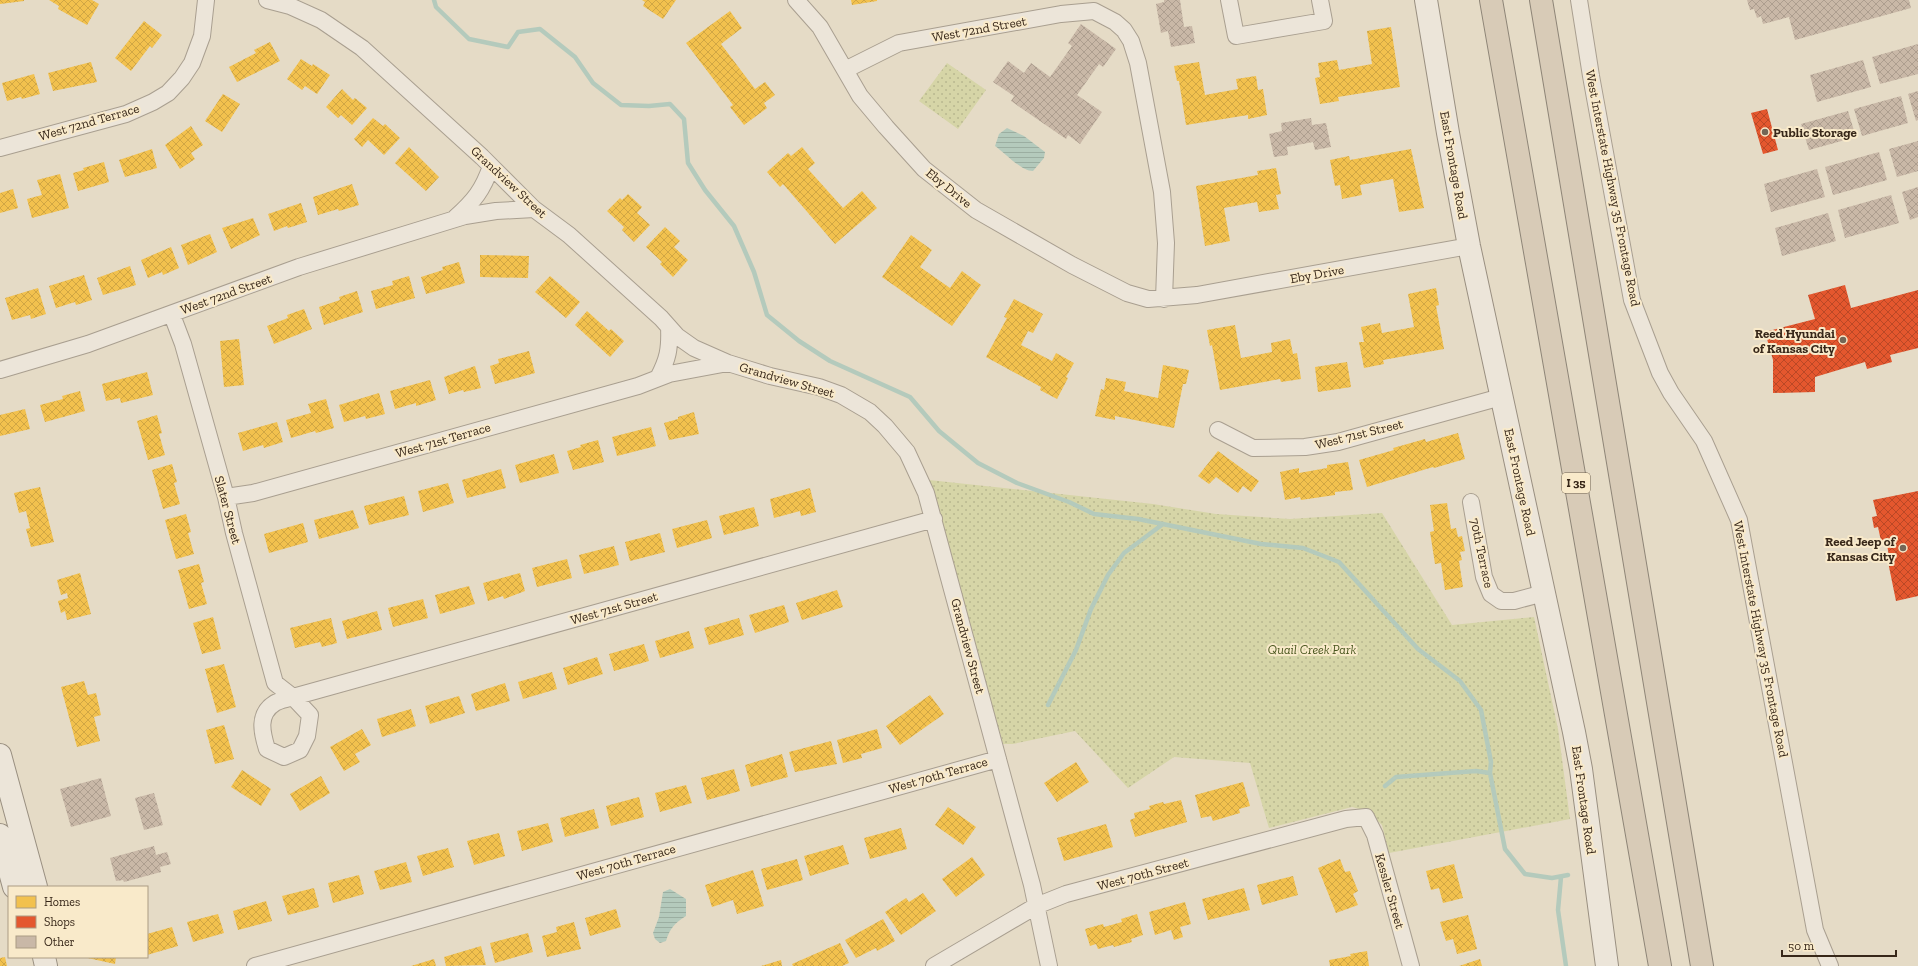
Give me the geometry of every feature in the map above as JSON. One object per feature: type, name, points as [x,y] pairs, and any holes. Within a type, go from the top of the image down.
[{"type":"highway","name":"I 35","points":[[1491,0],[1660,966]]},
{"type":"highway","points":[[1541,0],[1702,966]]},
{"type":"street","name":"West 72nd Terrace","points":[[0,148],[126,114],[153,102],[168,92],[182,78],[192,64],[202,36],[206,0]]},
{"type":"street","name":"Grandview Street","points":[[267,0],[290,6],[321,20],[362,48],[491,166],[534,209],[569,234],[677,336],[694,348],[728,363],[770,376],[819,388],[841,396],[870,412],[885,426],[907,452],[924,488],[934,519],[1036,906],[1049,966]]},
{"type":"street","name":"Eby Drive","points":[[796,0],[820,27],[860,96],[924,169],[976,210],[1072,265],[1127,293],[1148,299],[1164,299],[1335,271],[1469,246]]},
{"type":"street","points":[[1229,0],[1236,36],[1324,21],[1320,0]]},
{"type":"street","name":"East Frontage Road","points":[[1426,0],[1448,133],[1469,246],[1581,769],[1607,966]]},
{"type":"street","name":"West Interstate Highway 35 Frontage Road","points":[[1579,0],[1591,76],[1632,300],[1660,373],[1671,393],[1704,441],[1739,520],[1815,930],[1830,966]]},
{"type":"street","name":"West 72nd Street","points":[[845,70],[899,43],[1054,15],[1078,11],[1094,11],[1115,22],[1124,30],[1131,41],[1138,63],[1162,192],[1166,243],[1164,299]]},
{"type":"street","name":"West 72nd Street","points":[[453,220],[466,208],[485,185],[491,166]]},
{"type":"street","name":"West 72nd Street","points":[[0,370],[81,346],[299,267],[453,220],[477,213],[534,209]]},
{"type":"street","name":"Slater Street","points":[[172,314],[183,344],[226,497],[274,683],[293,697]]},
{"type":"street","points":[[658,378],[670,349],[669,327]]},
{"type":"street","name":"West 71st Terrace","points":[[226,497],[261,491],[638,386],[658,378],[728,363]]},
{"type":"street","name":"West 71st Street","points":[[1218,430],[1253,448],[1305,447],[1338,442],[1501,397]]},
{"type":"street","name":"70th Terrace","points":[[1471,502],[1484,577],[1491,594],[1501,602],[1544,592]]},
{"type":"street","name":"West 71st Street","points":[[293,697],[934,519]]},
{"type":"street","points":[[0,755],[3,781],[36,886]]},
{"type":"street","name":"West 70th Terrace","points":[[255,966],[998,759]]},
{"type":"street","name":"West 70th Street","points":[[934,966],[1036,906],[1066,894],[1346,819],[1366,817]]},
{"type":"street","name":"Kessler Street","points":[[1366,817],[1375,836],[1411,966]]},
{"type":"street","points":[[0,835],[14,886]]},
{"type":"green space","points":[[947,63],[986,90],[958,129],[919,101]]},
{"type":"green space","name":"Quail Creek Park","points":[[929,480],[1153,504],[1216,514],[1290,519],[1382,513],[1452,625],[1534,617],[1558,729],[1570,819],[1389,853],[1382,825],[1367,811],[1352,807],[1269,828],[1250,763],[1174,757],[1128,788],[1075,731],[1013,744],[1003,744]]},
{"type":"shaded area","points":[[1007,128],[1024,136],[1045,152],[1044,158],[1033,171],[1018,165],[995,146],[999,134]]},
{"type":"shaded area","points":[[670,889],[686,899],[686,916],[673,926],[666,941],[660,943],[655,939],[653,933],[659,917],[663,892]]},
{"type":"building: Homes","points":[[0,0],[24,0],[24,1],[0,4]]},
{"type":"building: Homes","points":[[49,0],[92,0],[99,4],[87,25],[58,9],[59,6]]},
{"type":"building: Homes","points":[[642,0],[676,0],[663,19],[643,6],[645,2]]},
{"type":"building: Homes","points":[[851,0],[877,0],[877,1],[852,5]]},
{"type":"building: Homes","points":[[730,11],[742,28],[721,44],[755,89],[765,82],[775,95],[764,103],[767,108],[744,125],[730,107],[733,105],[686,43]]},
{"type":"building: Homes","points":[[144,21],[162,35],[152,48],[150,46],[131,71],[115,58]]},
{"type":"building: Homes","points":[[1391,27],[1400,87],[1338,97],[1339,101],[1320,104],[1315,78],[1320,77],[1318,63],[1337,60],[1339,70],[1372,64],[1367,31]]},
{"type":"building: Homes","points":[[270,42],[280,61],[237,82],[229,67],[256,53],[254,50]]},
{"type":"building: Homes","points":[[301,59],[312,66],[313,64],[330,75],[317,94],[305,86],[302,90],[287,79]]},
{"type":"building: Homes","points":[[91,62],[97,82],[53,91],[48,73]]},
{"type":"building: Homes","points":[[1199,62],[1205,95],[1238,89],[1236,79],[1256,76],[1258,90],[1263,89],[1267,115],[1248,119],[1248,115],[1186,125],[1179,81],[1177,81],[1174,66]]},
{"type":"building: Homes","points":[[34,74],[40,94],[7,101],[2,83]]},
{"type":"building: Homes","points":[[342,89],[353,100],[355,98],[367,108],[352,125],[341,115],[338,118],[326,107]]},
{"type":"building: Homes","points":[[223,94],[240,104],[222,132],[205,121]]},
{"type":"building: Homes","points":[[373,118],[383,126],[385,124],[400,138],[384,155],[368,140],[362,147],[354,139]]},
{"type":"building: Homes","points":[[191,126],[203,145],[191,153],[195,159],[180,169],[165,145]]},
{"type":"building: Homes","points":[[409,147],[439,177],[426,191],[395,163]]},
{"type":"building: Homes","points":[[802,147],[815,163],[808,169],[843,208],[862,191],[877,208],[835,244],[783,184],[780,187],[767,172],[788,153],[791,156]]},
{"type":"building: Homes","points":[[152,149],[157,168],[125,177],[119,160]]},
{"type":"building: Homes","points":[[1411,149],[1424,208],[1399,212],[1393,179],[1360,185],[1362,195],[1342,199],[1340,185],[1335,186],[1330,160],[1349,156],[1350,160]]},
{"type":"building: Homes","points":[[104,162],[109,182],[78,191],[73,173],[84,170],[83,168]]},
{"type":"building: Homes","points":[[1276,168],[1281,194],[1276,195],[1279,209],[1259,212],[1257,202],[1224,208],[1230,241],[1205,246],[1196,186],[1258,175],[1257,171]]},
{"type":"building: Homes","points":[[60,174],[69,208],[32,218],[27,199],[42,195],[37,180]]},
{"type":"building: Homes","points":[[352,184],[359,205],[318,215],[313,197]]},
{"type":"building: Homes","points":[[13,189],[18,208],[0,213],[0,193]]},
{"type":"building: Homes","points":[[628,194],[642,207],[637,213],[650,225],[634,242],[622,230],[624,227],[607,211],[620,198],[622,200]]},
{"type":"building: Homes","points":[[301,203],[307,222],[288,228],[287,226],[274,231],[268,214]]},
{"type":"building: Homes","points":[[253,218],[260,235],[231,249],[222,228]]},
{"type":"building: Homes","points":[[665,227],[680,241],[674,247],[688,260],[673,277],[660,264],[662,262],[646,247]]},
{"type":"building: Homes","points":[[210,234],[217,252],[188,265],[181,245]]},
{"type":"building: Homes","points":[[911,235],[932,250],[920,267],[950,288],[962,271],[981,285],[952,326],[882,277]]},
{"type":"building: Homes","points":[[171,247],[179,268],[163,275],[162,272],[148,278],[141,260]]},
{"type":"building: Homes","points":[[480,255],[529,256],[528,278],[480,277]]},
{"type":"building: Homes","points":[[459,262],[465,283],[426,294],[421,277],[443,270],[442,267]]},
{"type":"building: Homes","points":[[130,266],[136,285],[103,295],[97,278]]},
{"type":"building: Homes","points":[[84,275],[92,300],[76,305],[75,302],[56,308],[49,286]]},
{"type":"building: Homes","points":[[409,276],[415,298],[376,309],[371,291],[393,285],[392,281]]},
{"type":"building: Homes","points":[[550,276],[580,302],[566,318],[535,292]]},
{"type":"building: Homes","points":[[38,288],[46,314],[31,319],[30,315],[12,320],[5,298]]},
{"type":"building: Homes","points":[[1436,288],[1439,305],[1436,306],[1444,349],[1383,360],[1384,364],[1364,368],[1359,342],[1364,342],[1361,327],[1380,323],[1382,333],[1414,327],[1408,294]]},
{"type":"building: Homes","points":[[357,291],[363,312],[324,325],[319,307],[340,300],[339,297]]},
{"type":"building: Homes","points":[[1014,299],[1043,314],[1033,333],[1028,331],[1021,345],[1052,361],[1056,353],[1074,363],[1066,377],[1068,378],[1057,399],[1040,390],[1041,387],[986,357],[1007,318],[1004,317]]},
{"type":"building: Homes","points":[[304,309],[312,329],[274,344],[267,326],[288,318],[287,315]]},
{"type":"building: Homes","points":[[587,311],[609,331],[611,329],[624,341],[610,357],[575,325]]},
{"type":"building: Homes","points":[[1235,325],[1241,358],[1272,352],[1271,343],[1290,339],[1293,354],[1297,353],[1301,379],[1281,382],[1280,379],[1220,390],[1212,345],[1210,346],[1207,330]]},
{"type":"building: Homes","points":[[239,339],[244,385],[224,387],[220,341]]},
{"type":"building: Homes","points":[[529,351],[535,373],[495,384],[490,366],[499,363],[498,359]]},
{"type":"building: Homes","points":[[1347,362],[1351,387],[1318,392],[1315,367]]},
{"type":"building: Homes","points":[[1163,365],[1189,370],[1186,384],[1183,384],[1174,428],[1115,416],[1115,420],[1095,416],[1101,389],[1104,390],[1106,378],[1126,382],[1124,391],[1158,398]]},
{"type":"building: Homes","points":[[475,366],[481,388],[464,392],[463,390],[449,394],[444,377]]},
{"type":"building: Homes","points":[[147,372],[153,395],[121,403],[120,398],[106,401],[102,384]]},
{"type":"building: Homes","points":[[430,380],[436,400],[416,406],[416,403],[395,409],[390,391]]},
{"type":"building: Homes","points":[[80,391],[85,411],[45,422],[40,405],[63,399],[62,396]]},
{"type":"building: Homes","points":[[379,393],[385,414],[366,419],[365,416],[344,422],[339,405]]},
{"type":"building: Homes","points":[[326,399],[334,428],[316,433],[315,431],[291,438],[286,420],[311,413],[308,404]]},
{"type":"building: Homes","points":[[25,409],[30,429],[0,436],[0,415]]},
{"type":"building: Homes","points":[[694,412],[699,434],[669,440],[664,423]]},
{"type":"building: Homes","points":[[157,415],[162,433],[159,434],[165,455],[148,460],[137,421]]},
{"type":"building: Homes","points":[[277,422],[283,442],[264,448],[263,445],[243,451],[238,433]]},
{"type":"building: Homes","points":[[651,427],[656,446],[617,456],[612,437]]},
{"type":"building: Homes","points":[[1458,433],[1465,459],[1367,487],[1359,460],[1425,439],[1426,442]]},
{"type":"building: Homes","points":[[598,440],[604,462],[573,470],[567,451],[581,447],[580,445]]},
{"type":"building: Homes","points":[[1218,451],[1259,481],[1251,492],[1243,486],[1238,493],[1216,477],[1209,484],[1198,476]]},
{"type":"building: Homes","points":[[554,454],[559,473],[520,483],[515,465]]},
{"type":"building: Homes","points":[[1348,462],[1353,490],[1335,492],[1335,495],[1301,500],[1300,497],[1285,500],[1280,472],[1299,468],[1299,473],[1327,468],[1327,465]]},
{"type":"building: Homes","points":[[172,464],[177,482],[174,483],[180,504],[163,509],[152,470]]},
{"type":"building: Homes","points":[[501,469],[506,488],[467,498],[462,480]]},
{"type":"building: Homes","points":[[448,483],[454,503],[423,512],[418,491]]},
{"type":"building: Homes","points":[[40,487],[54,542],[31,547],[26,529],[30,528],[26,511],[19,513],[14,493]]},
{"type":"building: Homes","points":[[810,488],[816,512],[801,516],[800,511],[774,518],[770,499]]},
{"type":"building: Homes","points":[[404,496],[409,515],[369,525],[364,506]]},
{"type":"building: Homes","points":[[1447,503],[1451,529],[1456,528],[1458,537],[1462,536],[1465,551],[1460,552],[1462,560],[1459,561],[1463,587],[1445,590],[1441,563],[1435,564],[1430,532],[1434,531],[1430,505]]},
{"type":"building: Homes","points":[[754,507],[759,526],[724,535],[719,516]]},
{"type":"building: Homes","points":[[353,510],[359,528],[319,539],[314,520]]},
{"type":"building: Homes","points":[[186,514],[191,532],[188,533],[194,554],[176,559],[165,520]]},
{"type":"building: Homes","points":[[707,520],[712,538],[677,548],[672,529]]},
{"type":"building: Homes","points":[[303,523],[308,542],[269,553],[264,534]]},
{"type":"building: Homes","points":[[660,533],[665,552],[630,561],[625,542]]},
{"type":"building: Homes","points":[[614,546],[619,565],[584,574],[579,555]]},
{"type":"building: Homes","points":[[567,559],[572,578],[537,587],[532,568]]},
{"type":"building: Homes","points":[[199,564],[204,582],[201,583],[207,604],[189,609],[178,570]]},
{"type":"building: Homes","points":[[80,573],[91,614],[67,620],[65,611],[61,613],[58,601],[68,598],[67,593],[61,595],[57,580]]},
{"type":"building: Homes","points":[[520,573],[525,591],[504,599],[503,596],[488,601],[483,583]]},
{"type":"building: Homes","points":[[469,586],[475,604],[440,614],[435,595]]},
{"type":"building: Homes","points":[[837,590],[843,607],[802,620],[796,603]]},
{"type":"building: Homes","points":[[423,599],[428,618],[393,627],[388,608]]},
{"type":"building: Homes","points":[[784,605],[789,622],[755,633],[749,615]]},
{"type":"building: Homes","points":[[377,611],[382,630],[347,639],[342,621]]},
{"type":"building: Homes","points":[[213,617],[221,649],[202,654],[193,623]]},
{"type":"building: Homes","points":[[331,618],[337,643],[322,647],[320,642],[295,648],[290,628]]},
{"type":"building: Homes","points":[[739,618],[744,635],[709,645],[704,628]]},
{"type":"building: Homes","points":[[689,631],[694,648],[660,658],[655,641]]},
{"type":"building: Homes","points":[[644,644],[649,661],[614,671],[609,654]]},
{"type":"building: Homes","points":[[597,657],[603,674],[568,685],[563,668]]},
{"type":"building: Homes","points":[[224,664],[236,707],[217,713],[205,669]]},
{"type":"building: Homes","points":[[552,672],[557,689],[523,699],[518,682]]},
{"type":"building: Homes","points":[[84,681],[88,695],[96,693],[101,715],[94,717],[100,741],[77,747],[61,687]]},
{"type":"building: Homes","points":[[505,683],[510,701],[476,711],[471,694]]},
{"type":"building: Homes","points":[[930,695],[944,714],[900,745],[886,726]]},
{"type":"building: Homes","points":[[459,696],[465,713],[430,724],[425,706]]},
{"type":"building: Homes","points":[[411,709],[416,726],[382,737],[377,719]]},
{"type":"building: Homes","points":[[224,725],[234,759],[215,764],[206,730]]},
{"type":"building: Homes","points":[[362,729],[371,745],[355,754],[360,762],[344,771],[330,747]]},
{"type":"building: Homes","points":[[877,729],[882,748],[861,754],[862,758],[843,763],[837,740]]},
{"type":"building: Homes","points":[[831,741],[837,764],[795,772],[789,752]]},
{"type":"building: Homes","points":[[782,754],[788,777],[751,787],[745,765]]},
{"type":"building: Homes","points":[[1076,762],[1089,782],[1057,802],[1044,783]]},
{"type":"building: Homes","points":[[734,769],[740,791],[707,800],[701,778]]},
{"type":"building: Homes","points":[[242,770],[271,789],[261,806],[231,787]]},
{"type":"building: Homes","points":[[321,776],[330,793],[300,811],[290,794]]},
{"type":"building: Homes","points":[[1243,782],[1250,806],[1239,809],[1240,813],[1213,821],[1211,816],[1201,818],[1195,795]]},
{"type":"building: Homes","points":[[686,785],[692,803],[660,812],[655,793]]},
{"type":"building: Homes","points":[[639,797],[644,817],[611,826],[606,806]]},
{"type":"building: Homes","points":[[1181,800],[1187,822],[1135,837],[1130,820],[1135,818],[1134,813],[1150,809],[1149,806],[1163,802],[1164,804]]},
{"type":"building: Homes","points":[[948,807],[976,827],[963,845],[935,825]]},
{"type":"building: Homes","points":[[594,809],[599,828],[565,837],[560,818]]},
{"type":"building: Homes","points":[[548,823],[553,842],[522,851],[517,831]]},
{"type":"building: Homes","points":[[1106,824],[1113,847],[1064,861],[1057,838]]},
{"type":"building: Homes","points":[[901,828],[907,849],[870,859],[864,838]]},
{"type":"building: Homes","points":[[499,833],[505,856],[474,865],[467,841]]},
{"type":"building: Homes","points":[[843,845],[849,864],[810,876],[804,856]]},
{"type":"building: Homes","points":[[448,848],[454,867],[423,876],[417,856]]},
{"type":"building: Homes","points":[[972,857],[985,875],[956,897],[942,879]]},
{"type":"building: Homes","points":[[797,859],[803,880],[767,890],[761,869]]},
{"type":"building: Homes","points":[[1340,859],[1345,872],[1350,871],[1358,891],[1353,894],[1358,905],[1336,913],[1318,868]]},
{"type":"building: Homes","points":[[406,862],[412,882],[380,890],[374,871]]},
{"type":"building: Homes","points":[[1454,864],[1463,898],[1443,903],[1439,888],[1431,890],[1426,871]]},
{"type":"building: Homes","points":[[753,870],[764,906],[737,914],[733,900],[712,907],[705,885]]},
{"type":"building: Homes","points":[[359,875],[364,894],[333,903],[328,883]]},
{"type":"building: Homes","points":[[1293,876],[1298,895],[1262,905],[1257,885]]},
{"type":"building: Homes","points":[[314,888],[319,907],[288,915],[282,896]]},
{"type":"building: Homes","points":[[1244,888],[1250,910],[1208,920],[1202,899]]},
{"type":"building: Homes","points":[[923,893],[936,911],[901,935],[885,912],[906,898],[909,902]]},
{"type":"building: Homes","points":[[266,901],[272,921],[238,930],[233,911]]},
{"type":"building: Homes","points":[[1185,902],[1191,924],[1180,927],[1183,937],[1174,940],[1171,930],[1155,935],[1149,912]]},
{"type":"building: Homes","points":[[616,909],[621,927],[590,936],[585,918]]},
{"type":"building: Homes","points":[[218,914],[224,933],[193,942],[187,922]]},
{"type":"building: Homes","points":[[1137,914],[1143,935],[1131,939],[1132,942],[1114,947],[1113,945],[1098,949],[1096,944],[1090,946],[1085,929],[1103,924],[1104,927],[1122,922],[1121,919]]},
{"type":"building: Homes","points":[[1468,915],[1477,949],[1457,954],[1453,939],[1446,941],[1440,922]]},
{"type":"building: Homes","points":[[883,919],[895,941],[877,951],[876,948],[856,958],[845,940]]},
{"type":"building: Homes","points":[[574,922],[581,949],[547,957],[542,936],[557,932],[556,927]]},
{"type":"building: Homes","points":[[172,927],[178,946],[148,955],[148,934]]},
{"type":"building: Homes","points":[[528,933],[533,952],[495,963],[490,943]]},
{"type":"building: Homes","points":[[840,943],[849,963],[842,966],[793,966],[792,964]]},
{"type":"building: Homes","points":[[481,946],[486,965],[446,966],[444,957]]},
{"type":"building: Homes","points":[[1367,951],[1369,966],[1330,966],[1329,960]]},
{"type":"building: Homes","points":[[5,957],[7,966],[0,966],[0,958]]},
{"type":"building: Homes","points":[[88,958],[116,958],[115,964]]},
{"type":"building: Homes","points":[[434,959],[436,966],[411,966]]},
{"type":"building: Homes","points":[[1480,959],[1482,966],[1459,966]]},
{"type":"building: Homes","points":[[781,960],[782,966],[761,966]]},
{"type":"building: Shops","name":"Public Storage","points":[[1767,109],[1778,150],[1763,154],[1751,113]]},
{"type":"building: Shops","name":"Reed Hyundai of Kansas City","points":[[1845,285],[1851,308],[1918,290],[1918,348],[1890,355],[1892,362],[1867,369],[1865,362],[1815,377],[1815,392],[1773,393],[1773,360],[1765,332],[1815,319],[1808,295]]},
{"type":"building: Shops","name":"Reed Jeep of Kansas City","points":[[1918,491],[1918,596],[1896,601],[1887,557],[1889,556],[1886,539],[1881,541],[1878,527],[1874,528],[1872,517],[1877,516],[1873,500]]},
{"type":"building: Other","points":[[1164,0],[1180,0],[1184,27],[1192,26],[1195,43],[1171,47],[1168,31],[1161,33],[1156,4],[1164,2]]},
{"type":"building: Other","points":[[1747,0],[1909,0],[1911,8],[1795,40],[1789,17],[1763,24],[1761,16],[1757,18],[1754,9],[1750,10]]},
{"type":"building: Other","points":[[1081,24],[1116,49],[1103,67],[1099,64],[1077,95],[1102,112],[1080,144],[1068,135],[1066,139],[1011,101],[1014,96],[993,82],[1008,61],[1024,73],[1031,63],[1050,77],[1072,46],[1068,43]]},
{"type":"building: Other","points":[[1918,44],[1918,74],[1880,84],[1872,57]]},
{"type":"building: Other","points":[[1863,60],[1871,87],[1817,102],[1810,75]]},
{"type":"building: Other","points":[[1918,91],[1918,120],[1916,121],[1908,94]]},
{"type":"building: Other","points":[[1901,96],[1908,123],[1862,136],[1854,109]]},
{"type":"building: Other","points":[[1848,111],[1856,137],[1809,150],[1801,124]]},
{"type":"building: Other","points":[[1311,118],[1312,125],[1326,123],[1331,147],[1315,150],[1313,142],[1287,147],[1288,155],[1274,157],[1269,134],[1282,131],[1281,123]]},
{"type":"building: Other","points":[[1918,141],[1918,171],[1897,177],[1889,149]]},
{"type":"building: Other","points":[[1879,152],[1887,180],[1833,195],[1825,167]]},
{"type":"building: Other","points":[[1817,169],[1825,197],[1771,212],[1764,184]]},
{"type":"building: Other","points":[[1918,187],[1918,217],[1910,220],[1902,192]]},
{"type":"building: Other","points":[[1891,195],[1899,223],[1845,238],[1838,210]]},
{"type":"building: Other","points":[[1828,213],[1836,241],[1782,256],[1775,228]]},
{"type":"building: Other","points":[[101,778],[111,816],[71,827],[60,789]]},
{"type":"building: Other","points":[[154,793],[163,825],[144,830],[135,798]]},
{"type":"building: Other","points":[[154,846],[156,855],[167,852],[171,864],[160,867],[161,872],[124,882],[123,880],[116,881],[110,858]]},
{"type":"waterway","points":[[434,0],[436,7],[469,39],[508,47],[518,32],[540,29],[575,57],[593,83],[621,105],[649,106],[670,104],[684,119],[688,163],[705,190],[734,226],[754,272],[767,315],[799,341],[830,361],[910,397],[939,431],[978,463],[1017,483],[1069,502],[1094,514],[1138,519],[1261,544],[1303,548],[1339,562],[1418,649],[1460,681],[1481,710],[1491,762],[1490,773],[1505,849],[1525,874],[1552,878],[1568,875]]},
{"type":"waterway","points":[[1048,705],[1076,650],[1091,609],[1108,575],[1124,553],[1163,524]]},
{"type":"waterway","points":[[1385,786],[1396,777],[1476,771],[1490,773]]},
{"type":"waterway","points":[[1561,877],[1558,910],[1566,966]]},
{"type":"place","name":"Public Storage","points":[[1765,132]]},
{"type":"place","name":"Reed Hyundai of Kansas City","points":[[1843,340]]},
{"type":"place","name":"Reed Jeep of Kansas City","points":[[1903,548]]}]
